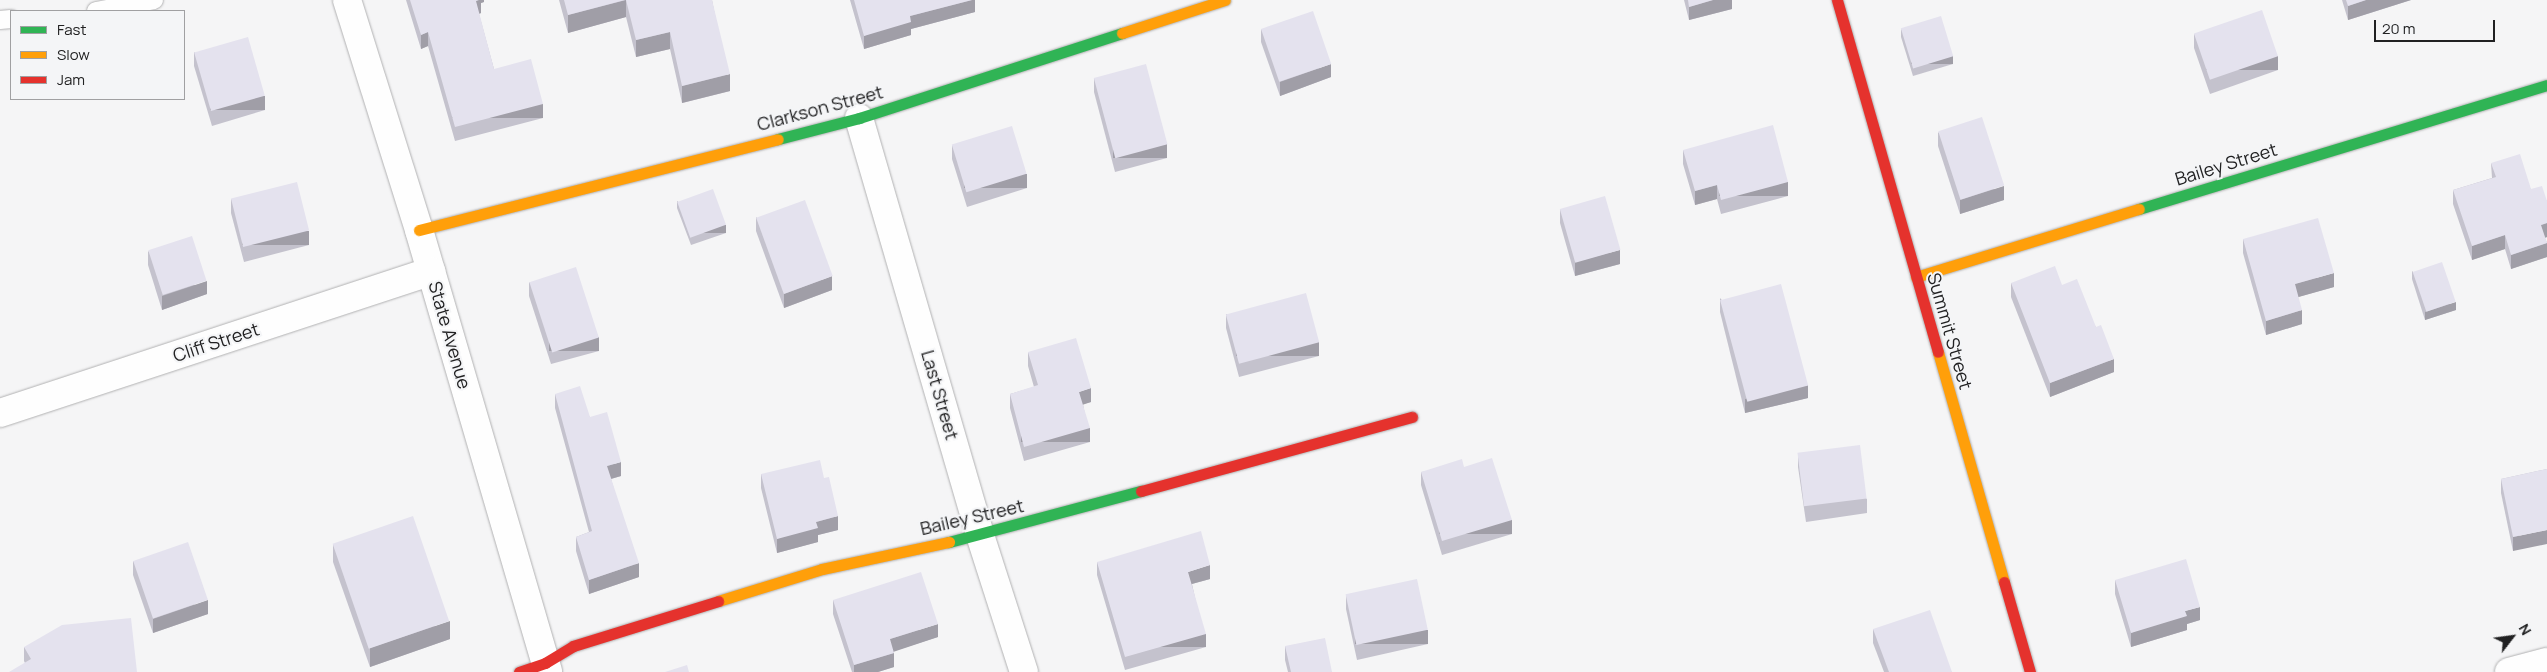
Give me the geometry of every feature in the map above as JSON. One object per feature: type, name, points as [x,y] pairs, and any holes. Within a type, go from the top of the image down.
[{"type":"street","name":"State Avenue","points":[[346,0],[419,230],[547,668]]},
{"type":"street","name":"Clarkson Street","points":[[419,230],[859,118],[1225,0]]},
{"type":"street","name":"Summit Street","points":[[1837,0],[2030,672]]},
{"type":"street","name":"Bailey Street","points":[[1916,277],[2547,84]]},
{"type":"street","name":"Last Street","points":[[859,118],[980,535],[1024,672]]},
{"type":"street","name":"Cliff Street","points":[[0,413],[431,271]]},
{"type":"street","name":"Bailey Street","points":[[519,672],[547,668],[573,646],[822,569],[980,535],[1412,418]]},
{"type":"street","points":[[2509,672],[2547,662]]},
{"type":"lane","points":[[101,10],[154,0]]},
{"type":"building","points":[[410,0],[479,0],[476,1],[494,69],[531,59],[543,104],[455,127],[428,32],[421,35]]},
{"type":"building","points":[[564,0],[625,0],[568,15]]},
{"type":"building","points":[[626,0],[712,0],[730,74],[682,86],[670,32],[636,40]]},
{"type":"building","points":[[854,0],[972,0],[910,16],[911,22],[864,36]]},
{"type":"building","points":[[1688,0],[1713,0],[1689,7]]},
{"type":"building","points":[[2346,0],[2366,0],[2348,6]]},
{"type":"building","points":[[2262,10],[2278,56],[2210,80],[2194,33]]},
{"type":"building","points":[[1313,11],[1331,64],[1279,82],[1261,29]]},
{"type":"building","points":[[1941,16],[1953,56],[1913,68],[1901,28]]},
{"type":"building","points":[[248,37],[265,96],[211,111],[194,52]]},
{"type":"building","points":[[1146,64],[1167,144],[1115,158],[1094,78]]},
{"type":"building","points":[[1982,117],[2004,185],[1961,200],[1938,131]]},
{"type":"building","points":[[1773,125],[1788,182],[1721,200],[1717,185],[1695,191],[1683,150]]},
{"type":"building","points":[[1012,126],[1027,174],[966,192],[952,144]]},
{"type":"building","points":[[2520,154],[2531,189],[2542,186],[2547,201],[2547,223],[2541,225],[2547,243],[2511,255],[2505,235],[2472,246],[2453,190],[2496,177],[2491,163]]},
{"type":"building","points":[[297,182],[309,231],[243,247],[231,198]]},
{"type":"building","points":[[713,189],[726,225],[690,238],[677,202]]},
{"type":"building","points":[[1605,196],[1620,250],[1575,263],[1560,209]]},
{"type":"building","points":[[805,200],[833,276],[784,294],[756,218]]},
{"type":"building","points":[[2318,218],[2334,273],[2295,284],[2302,310],[2266,321],[2243,239]]},
{"type":"building","points":[[192,236],[207,281],[163,295],[148,250]]},
{"type":"building","points":[[2442,262],[2456,302],[2426,312],[2413,272]]},
{"type":"building","points":[[2055,266],[2062,285],[2077,279],[2096,327],[2101,325],[2114,359],[2050,383],[2011,283]]},
{"type":"building","points":[[576,267],[599,337],[552,353],[529,282]]},
{"type":"building","points":[[1781,284],[1808,385],[1747,402],[1720,300]]},
{"type":"building","points":[[1306,293],[1319,342],[1239,364],[1226,314]]},
{"type":"building","points":[[1076,338],[1091,388],[1079,392],[1090,428],[1024,447],[1010,394],[1038,385],[1028,352]]},
{"type":"building","points":[[580,386],[590,417],[607,412],[621,462],[607,466],[639,563],[589,580],[576,537],[592,531],[555,394]]},
{"type":"building","points":[[1860,445],[1867,499],[1804,506],[1797,453]]},
{"type":"building","points":[[1492,458],[1512,520],[1442,541],[1421,472],[1462,459],[1464,467]]},
{"type":"building","points":[[820,460],[824,478],[829,477],[838,516],[816,522],[818,528],[777,539],[761,474]]},
{"type":"building","points":[[2547,469],[2547,530],[2513,537],[2501,479]]},
{"type":"building","points":[[413,516],[449,621],[369,649],[333,544]]},
{"type":"building","points":[[1201,531],[1210,565],[1188,572],[1206,634],[1125,657],[1097,562]]},
{"type":"building","points":[[188,542],[208,600],[153,619],[133,561]]},
{"type":"building","points":[[2186,559],[2200,607],[2185,611],[2187,616],[2131,633],[2115,580]]},
{"type":"building","points":[[921,572],[938,624],[890,639],[894,653],[854,665],[833,600]]},
{"type":"building","points":[[1417,579],[1428,630],[1356,645],[1346,594]]},
{"type":"building","points":[[1930,610],[1952,672],[1889,672],[1873,629]]},
{"type":"building","points":[[131,618],[137,672],[9,672],[31,659],[24,647],[62,625]]},
{"type":"building","points":[[1325,638],[1332,672],[1291,672],[1285,646]]},
{"type":"building","points":[[687,665],[689,672],[665,672]]},
{"type":"traffic: fast","points":[[778,139],[859,118],[1122,33]]},
{"type":"traffic: fast","points":[[2139,209],[2547,85]]},
{"type":"traffic: fast","points":[[949,542],[1141,491]]},
{"type":"traffic: slow","points":[[1122,33],[1225,0]]},
{"type":"traffic: slow","points":[[419,230],[778,139]]},
{"type":"traffic: slow","points":[[1916,277],[2139,209]]},
{"type":"traffic: slow","points":[[1938,352],[2004,582]]},
{"type":"traffic: slow","points":[[718,601],[822,569],[949,542]]},
{"type":"traffic: jam","points":[[1837,0],[1938,352]]},
{"type":"traffic: jam","points":[[1141,491],[1412,417]]},
{"type":"traffic: jam","points":[[2004,582],[2030,672]]},
{"type":"traffic: jam","points":[[519,672],[545,663],[573,646],[718,601]]}]
